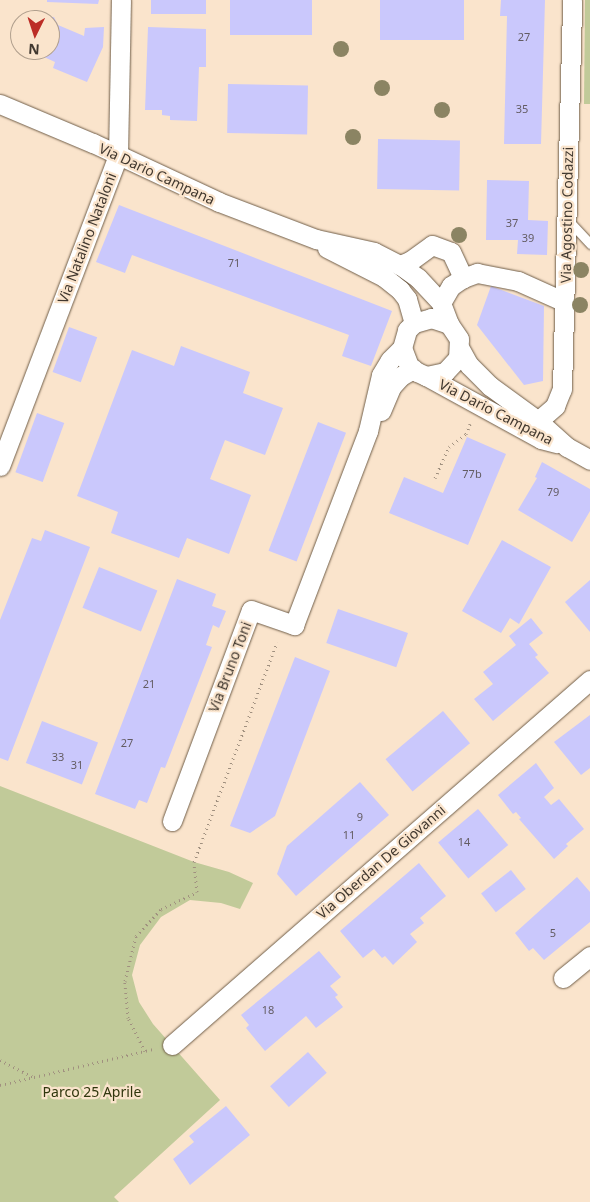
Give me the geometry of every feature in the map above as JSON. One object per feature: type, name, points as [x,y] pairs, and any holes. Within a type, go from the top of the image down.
[{"type":"street","name":"Via Natalino Nataloni","points":[[0,466],[118,155],[122,0]]},
{"type":"street","name":"Via Agostino Codazzi","points":[[538,421],[555,406],[562,389],[572,0]]},
{"type":"street","name":"Via Dario Campana","points":[[0,104],[118,155],[219,202],[316,239],[374,252],[400,265],[418,278],[441,303],[449,324],[455,331],[460,349],[469,365],[490,386],[538,421],[567,446],[590,460]]},
{"type":"street","name":"Via Dario Campana","points":[[316,239],[330,251],[390,282],[407,300],[414,323]]},
{"type":"street","points":[[400,265],[410,261],[432,245],[451,252],[463,278]]},
{"type":"street","points":[[441,303],[451,286],[463,278],[477,274],[518,281],[565,302]]},
{"type":"street","points":[[419,373],[404,358],[403,338],[414,323],[432,318],[449,324]]},
{"type":"street","points":[[285,622],[294,625],[368,431],[381,375],[390,360],[402,348]]},
{"type":"street","name":"Via Dario Campana","points":[[419,373],[445,372],[458,358],[460,349]]},
{"type":"street","name":"Via Dario Campana","points":[[419,373],[541,438],[567,446]]},
{"type":"street","points":[[368,431],[384,406],[391,387],[401,376],[419,373]]},
{"type":"street","name":"Via Bruno Toni","points":[[172,821],[251,610],[285,622]]},
{"type":"street","name":"Via Oberdan De Giovanni","points":[[172,1045],[590,680]]},
{"type":"street","points":[[563,978],[590,956]]},
{"type":"lane","points":[[566,218],[590,244]]},
{"type":"path","points":[[435,478],[449,447],[466,434],[473,416]]},
{"type":"path","points":[[145,1051],[128,1018],[124,981],[136,936],[161,909],[197,892],[194,862],[285,622]]},
{"type":"path","points":[[0,1084],[172,1045]]},
{"type":"path","points":[[0,1060],[33,1077]]},
{"type":"green space","points":[[585,0],[590,0],[590,104],[584,104]]},
{"type":"green space","name":"Parco 25 Aprile","points":[[0,786],[194,862],[229,872],[253,883],[240,909],[221,903],[190,900],[161,917],[140,945],[132,975],[139,1002],[153,1024],[220,1100],[114,1197],[119,1202],[0,1202]]},
{"type":"building","points":[[47,0],[99,0],[98,4],[47,2]]},
{"type":"building","points":[[151,0],[206,0],[206,14],[151,14]]},
{"type":"building","points":[[230,0],[312,0],[312,35],[230,35]]},
{"type":"building","points":[[380,0],[464,0],[464,40],[380,40]]},
{"type":"building","points":[[501,0],[545,0],[541,144],[504,144],[507,16],[500,16]]},
{"type":"building","points":[[60,26],[84,36],[85,28],[104,27],[103,47],[87,82],[53,68],[55,62],[51,60],[60,60]]},
{"type":"building","points":[[148,27],[206,29],[206,67],[199,67],[197,121],[170,120],[170,116],[162,115],[162,110],[145,110]]},
{"type":"building","points":[[228,84],[308,85],[307,134],[227,133]]},
{"type":"building","points":[[378,139],[460,140],[459,190],[377,189]]},
{"type":"building","points":[[487,180],[529,181],[528,220],[548,221],[547,255],[517,254],[518,240],[486,240]]},
{"type":"building","points":[[119,205],[392,311],[371,366],[342,356],[349,335],[132,255],[125,273],[96,262]]},
{"type":"building","points":[[491,286],[544,306],[543,381],[524,385],[477,325]]},
{"type":"building","points":[[69,327],[97,337],[81,382],[53,372]]},
{"type":"building","points":[[181,346],[250,372],[243,393],[283,408],[265,455],[225,440],[210,479],[251,495],[229,554],[187,538],[179,558],[111,533],[118,512],[77,496],[132,350],[174,366]]},
{"type":"building","points":[[37,413],[64,423],[43,482],[15,472]]},
{"type":"building","points":[[318,422],[346,433],[297,562],[269,551]]},
{"type":"building","points":[[467,437],[506,454],[468,545],[389,513],[404,477],[443,493]]},
{"type":"building","points":[[542,462],[590,489],[590,511],[572,542],[518,510],[537,478],[535,477]]},
{"type":"building","points":[[45,530],[90,547],[8,761],[0,758],[0,620],[32,538],[41,541]]},
{"type":"building","points":[[502,540],[551,567],[519,624],[510,618],[501,633],[462,611]]},
{"type":"building","points":[[99,567],[157,591],[141,631],[83,608]]},
{"type":"building","points":[[177,579],[216,594],[212,606],[226,611],[219,628],[213,625],[206,645],[212,647],[165,768],[161,767],[147,803],[139,800],[135,809],[95,794]]},
{"type":"building","points":[[590,580],[590,632],[565,602]]},
{"type":"building","points":[[338,609],[408,633],[396,667],[326,643]]},
{"type":"building","points":[[531,618],[543,633],[529,644],[538,655],[535,657],[549,673],[493,721],[474,699],[493,684],[483,672],[516,645],[509,636]]},
{"type":"building","points":[[295,657],[330,671],[275,816],[250,833],[230,826]]},
{"type":"building","points":[[443,711],[470,743],[413,791],[386,759]]},
{"type":"building","points":[[590,715],[590,768],[581,775],[554,742]]},
{"type":"building","points":[[42,721],[98,743],[82,785],[26,763]]},
{"type":"building","points":[[536,763],[554,788],[544,797],[551,805],[559,799],[584,829],[566,844],[568,846],[554,859],[519,819],[521,818],[516,812],[513,814],[498,795]]},
{"type":"building","points":[[360,782],[389,815],[296,896],[277,874],[287,846]]},
{"type":"building","points":[[478,809],[508,845],[468,878],[438,842]]},
{"type":"building","points":[[419,863],[446,896],[420,918],[424,923],[410,934],[417,942],[393,965],[385,956],[382,958],[374,949],[363,958],[340,931]]},
{"type":"building","points":[[511,870],[526,889],[496,912],[481,893]]},
{"type":"building","points":[[577,877],[590,892],[590,922],[544,960],[533,948],[529,951],[515,933]]},
{"type":"building","points":[[319,951],[341,977],[330,986],[338,995],[335,997],[343,1007],[316,1028],[306,1016],[265,1051],[246,1028],[249,1025],[241,1015]]},
{"type":"building","points":[[308,1052],[327,1073],[289,1107],[270,1086]]},
{"type":"building","points":[[226,1106],[250,1135],[190,1185],[173,1159],[194,1142],[189,1136]]}]
